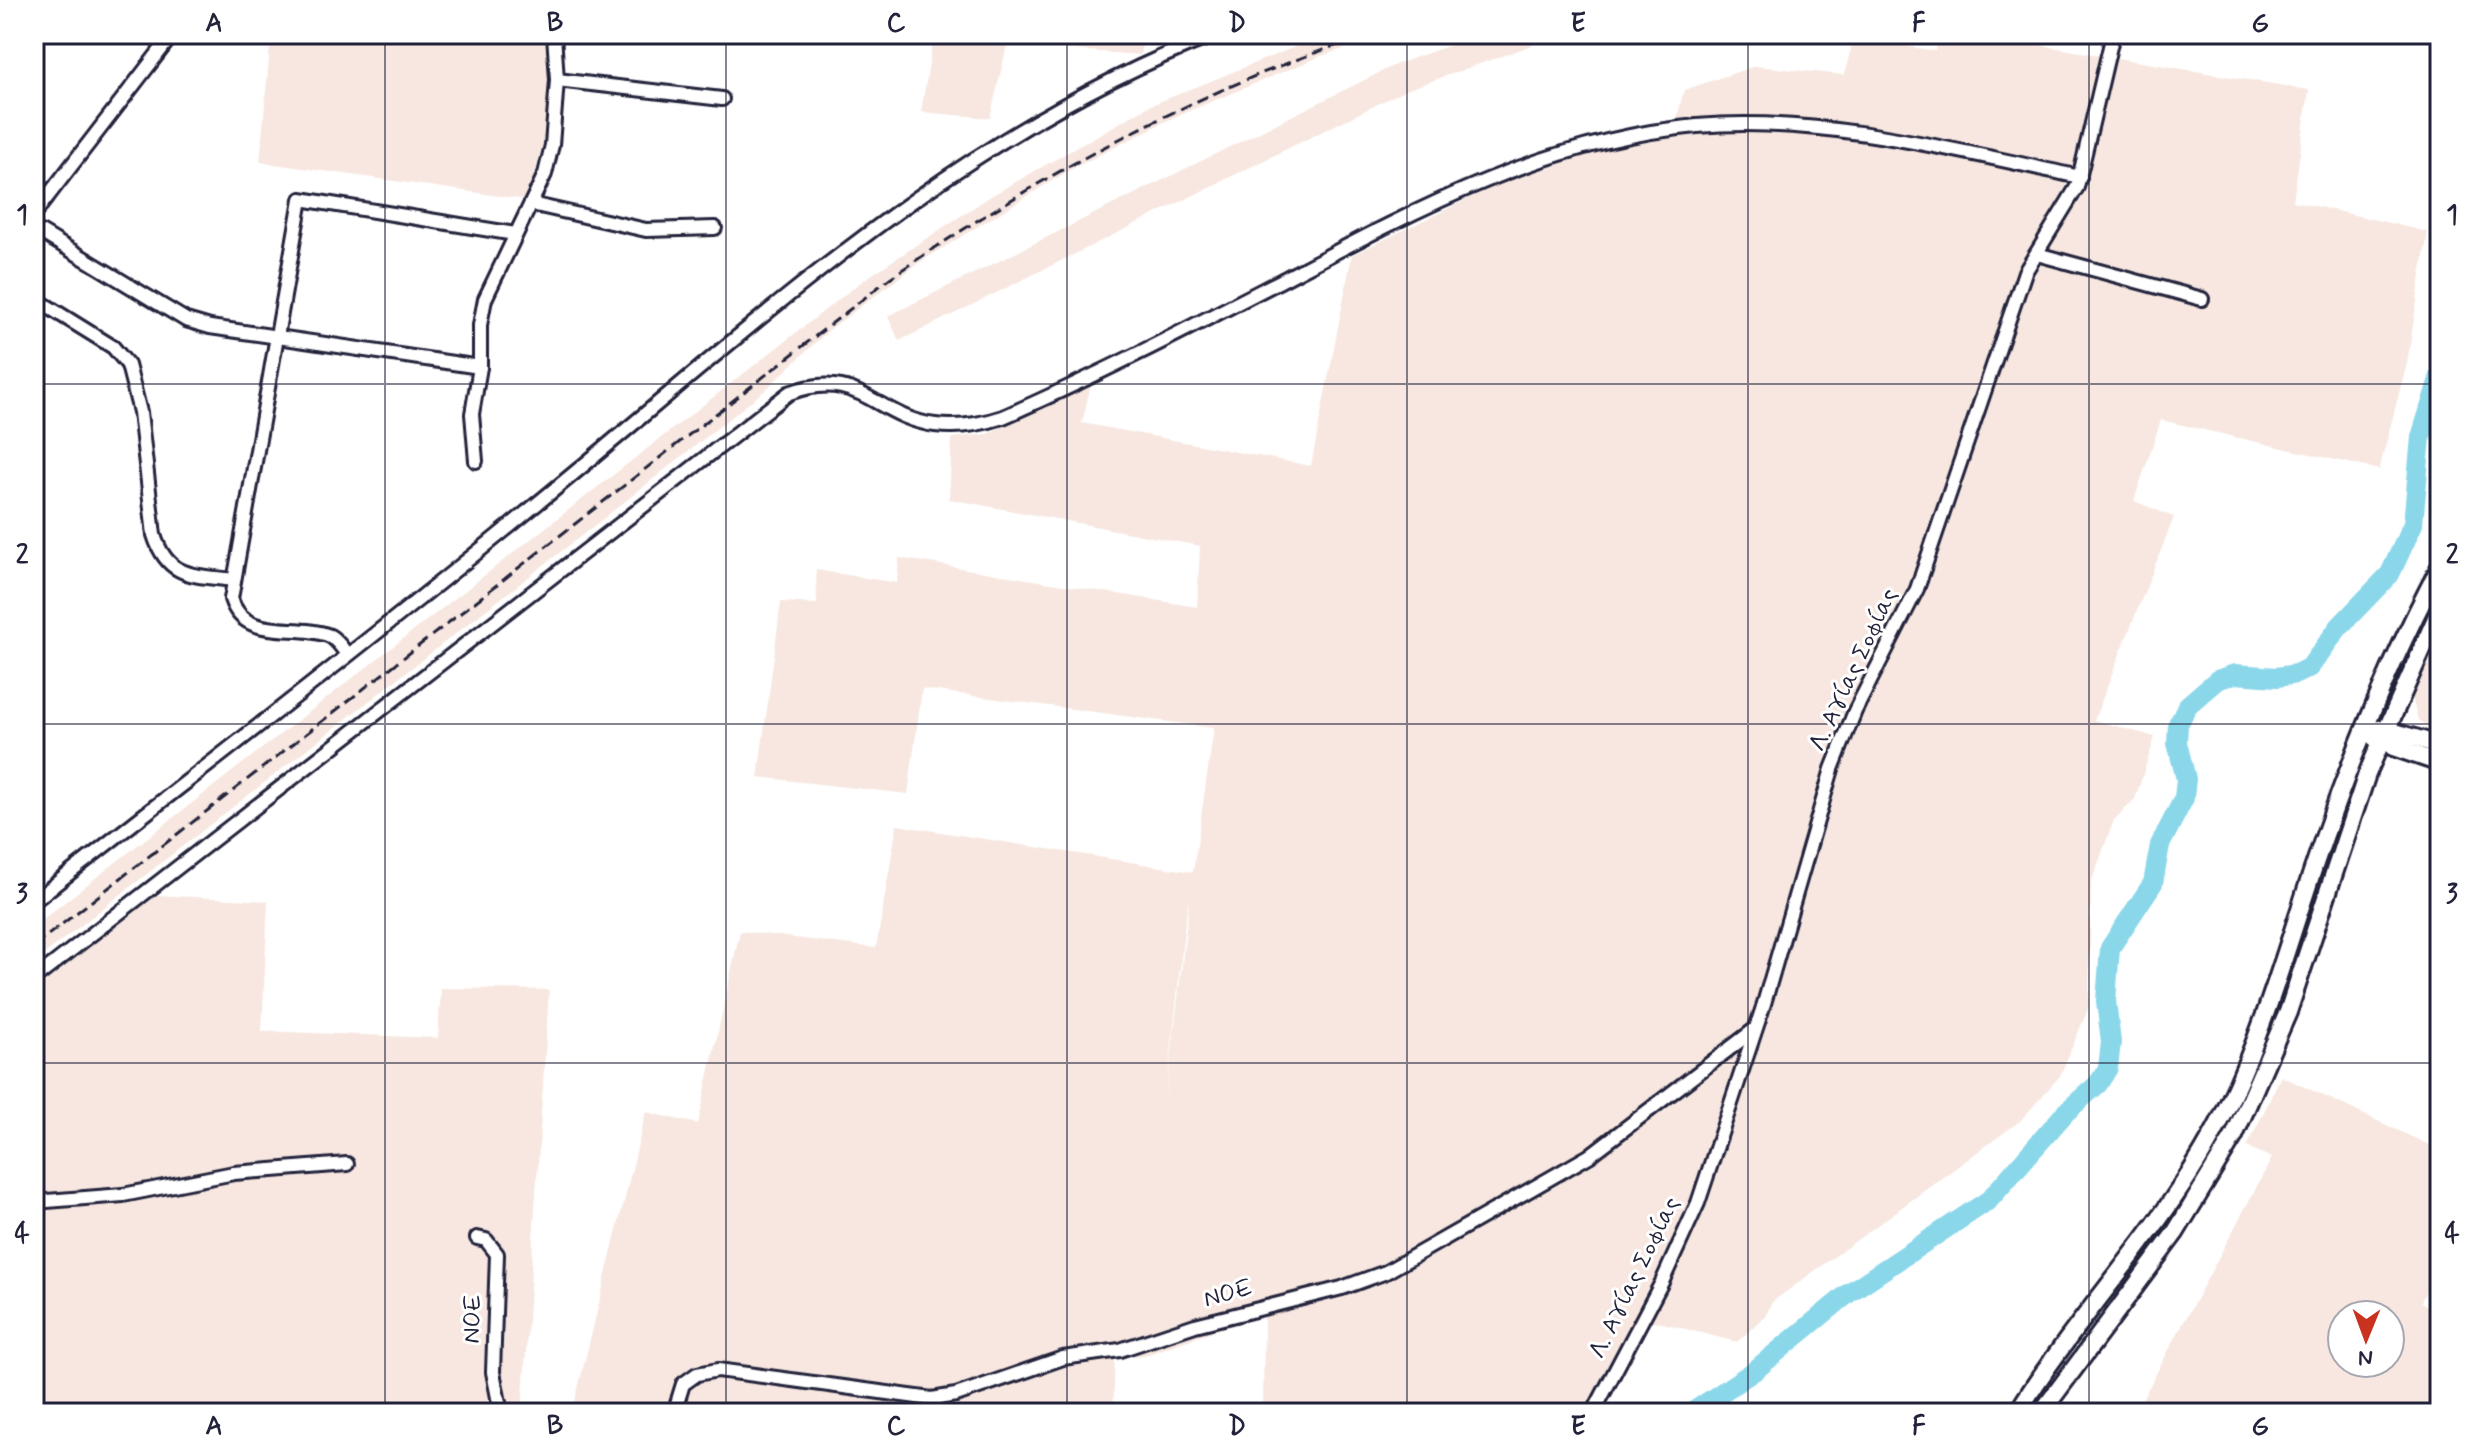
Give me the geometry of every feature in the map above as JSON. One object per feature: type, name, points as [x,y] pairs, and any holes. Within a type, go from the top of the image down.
[{"type":"street","points":[[34,214],[173,34]]},
{"type":"street","points":[[476,461],[472,414],[480,367],[480,325],[485,299],[545,174],[552,145],[557,80],[554,34]]},
{"type":"street","points":[[34,901],[522,517],[879,222],[980,154],[1045,115],[1217,34]]},
{"type":"street","name":"Λ. Αγίας Σοφίας","points":[[1593,1413],[1662,1282],[1698,1203],[1754,1030],[1832,769],[1855,711],[1917,589],[1983,404],[2005,326],[2025,272],[2080,177],[2113,34]]},
{"type":"street","points":[[557,80],[722,99]]},
{"type":"street","points":[[34,979],[789,393],[818,385],[844,386],[898,413],[936,425],[983,423],[1003,417],[1455,193],[1549,155],[1658,132],[1711,126],[1824,129],[2080,177]]},
{"type":"street","points":[[347,654],[333,638],[312,631],[275,630],[250,623],[236,614],[231,599],[301,199],[515,234]]},
{"type":"street","points":[[531,204],[646,230],[715,228]]},
{"type":"street","points":[[34,228],[186,320],[480,367]]},
{"type":"street","points":[[2037,254],[2202,299]]},
{"type":"street","points":[[34,298],[113,347],[128,365],[140,412],[154,535],[160,554],[181,572],[234,580]]},
{"type":"street","points":[[2017,1413],[2174,1199],[2228,1106],[2268,1010],[2358,743],[2440,567]]},
{"type":"street","points":[[2041,1413],[2175,1233],[2234,1136],[2288,1012],[2367,774],[2440,609]]},
{"type":"street","points":[[2400,694],[2403,714],[2418,747]]},
{"type":"street","points":[[2371,713],[2382,736]]},
{"type":"street","points":[[2358,743],[2397,733],[2440,763]]},
{"type":"street","points":[[2367,774],[2418,747],[2440,745]]},
{"type":"street","name":"NOE","points":[[674,1413],[683,1384],[705,1371],[770,1375],[932,1399],[956,1395],[1063,1358],[1120,1350],[1195,1325],[1342,1288],[1386,1272],[1589,1156],[1754,1030]]},
{"type":"street","points":[[34,1202],[123,1195],[234,1173],[347,1164]]},
{"type":"street","name":"NOE","points":[[477,1238],[486,1240],[497,1254],[493,1372],[501,1413]]},
{"type":"shaded area","points":[[271,34],[551,34],[554,61],[546,131],[528,200],[260,162]]},
{"type":"shaded area","points":[[892,34],[1144,34],[1140,55],[1007,45],[990,118],[921,112],[933,39]]},
{"type":"shaded area","points":[[1327,34],[1392,34],[1321,56],[1172,118],[1068,171],[920,262],[829,330],[764,391],[599,522],[34,962],[34,926],[865,279],[991,196],[1149,106]]},
{"type":"shaded area","points":[[1482,34],[1564,34],[1406,90],[899,341],[888,316],[1397,64]]},
{"type":"shaded area","points":[[1854,37],[1935,51],[1938,37],[2027,43],[2309,90],[2293,201],[2428,232],[2407,363],[2379,470],[2161,420],[2134,501],[2174,517],[2094,720],[2155,737],[2135,799],[2114,820],[2091,883],[2089,1007],[2060,1076],[2020,1121],[1772,1302],[1765,1317],[1737,1342],[1638,1317],[1588,1413],[1263,1413],[1264,1313],[1143,1356],[1115,1357],[1113,1413],[572,1413],[646,1112],[698,1124],[740,931],[876,948],[897,825],[1193,872],[1214,728],[922,689],[908,794],[758,777],[781,602],[817,604],[816,570],[897,583],[899,558],[1197,607],[1200,546],[949,499],[952,438],[987,434],[1091,384],[1082,423],[1311,466],[1352,255],[1534,167],[1599,150],[1672,138],[1684,90],[1755,66],[1844,75]],"holes":[[[1189,904],[1165,1109],[1184,930]]]},
{"type":"shaded area","points":[[2440,627],[2440,735],[2418,720],[2411,695]]},
{"type":"shaded area","points":[[156,895],[268,901],[262,1031],[438,1038],[441,988],[549,990],[522,1413],[34,1413],[34,990]]},
{"type":"shaded area","points":[[2281,1076],[2440,1150],[2440,1260],[2421,1302],[2440,1313],[2440,1413],[2135,1413],[2272,1158],[2247,1147]]},
{"type":"waterway","points":[[1691,1413],[1754,1371],[1850,1292],[1989,1200],[2066,1112],[2098,1084],[2108,1068],[2111,1042],[2106,1001],[2110,948],[2153,883],[2160,845],[2184,798],[2186,779],[2177,743],[2178,724],[2188,705],[2217,680],[2235,674],[2277,677],[2296,674],[2310,667],[2339,627],[2390,574],[2413,524],[2421,437],[2440,376]]},
{"type":"railway","points":[[34,946],[890,278],[1004,204],[1122,138],[1244,81],[1371,34]]}]
